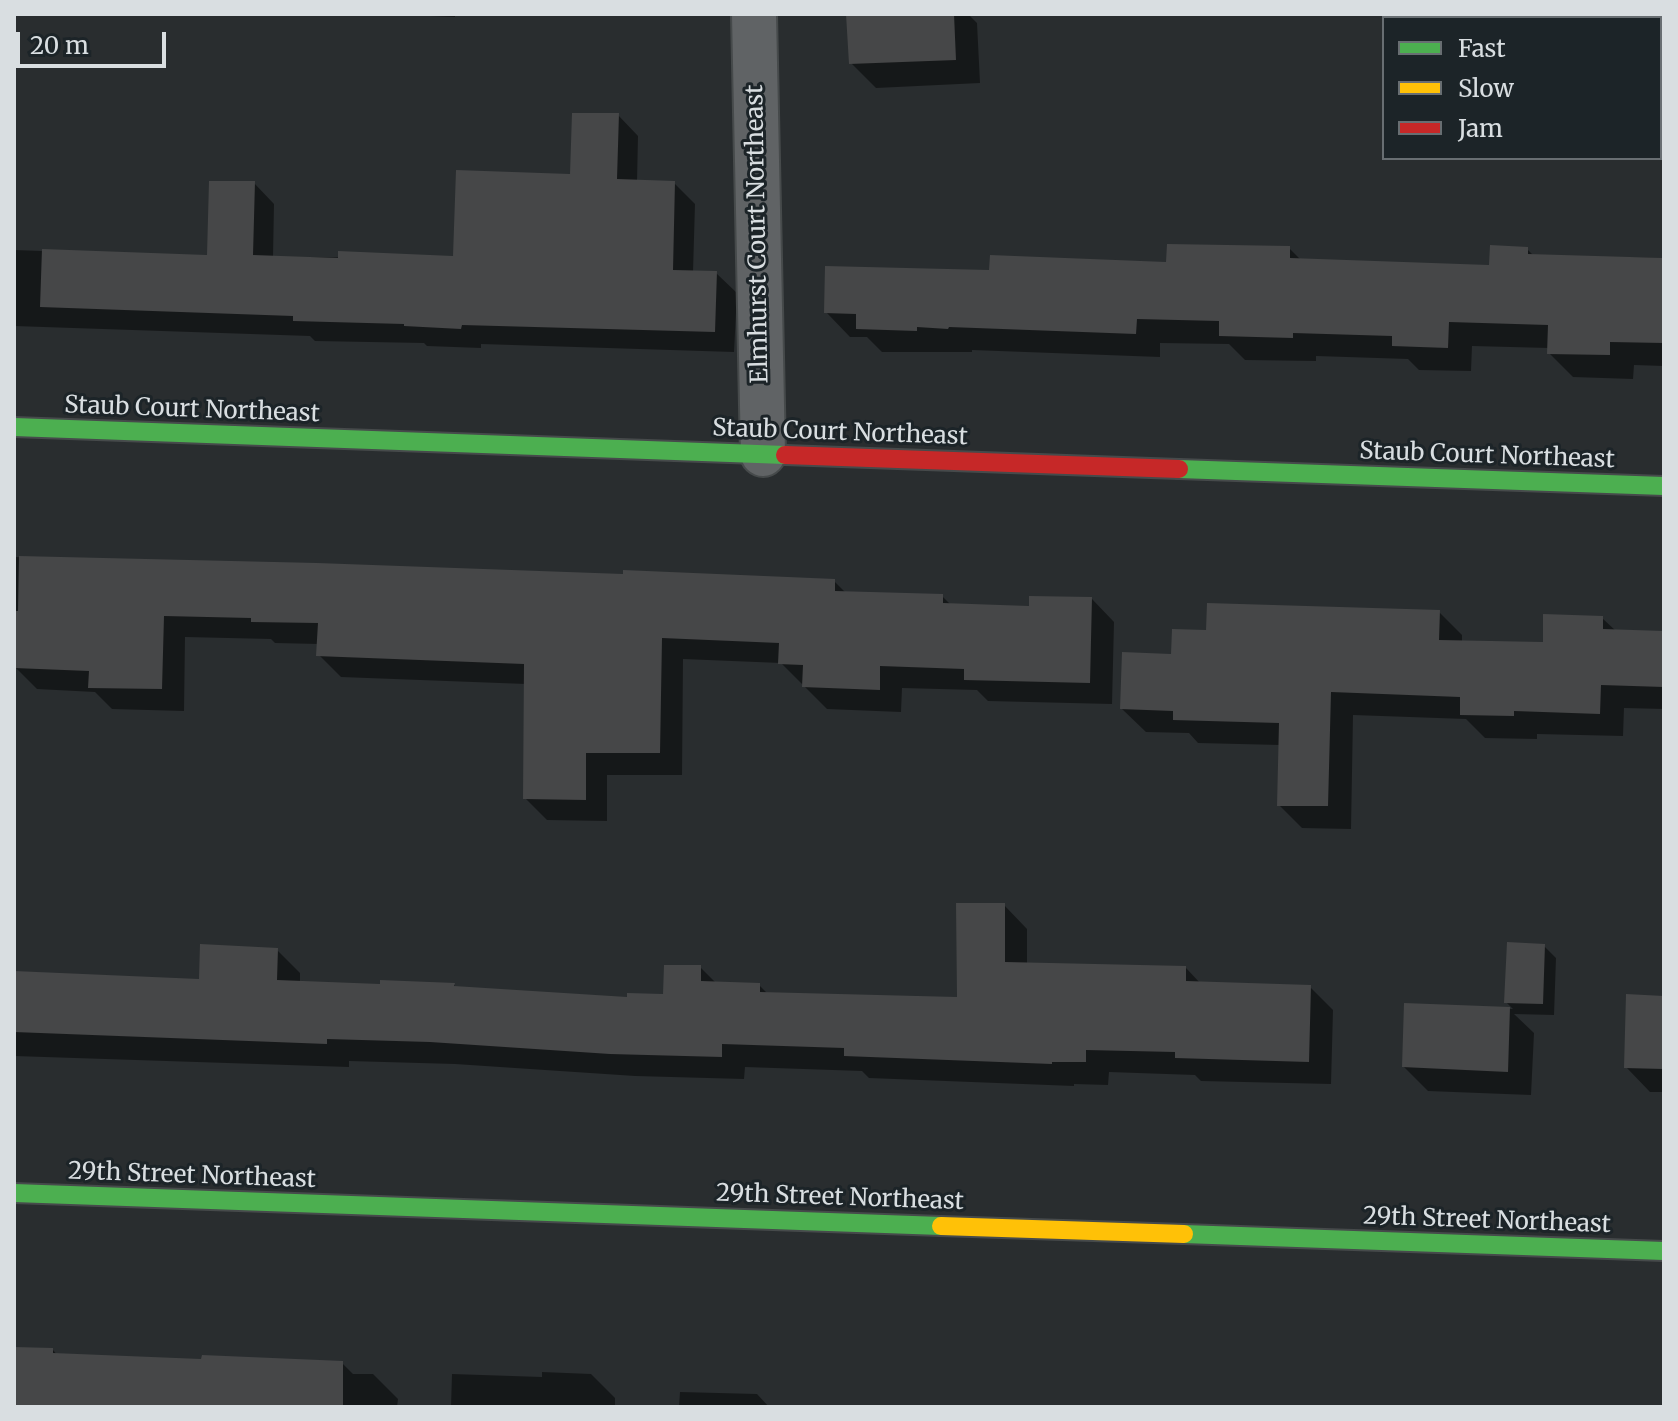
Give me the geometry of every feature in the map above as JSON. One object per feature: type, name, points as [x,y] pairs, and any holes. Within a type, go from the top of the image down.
[{"type":"street","name":"Elmhurst Court Northeast","points":[[754,14],[763,454]]},
{"type":"street","name":"Staub Court Northeast","points":[[14,427],[1664,486]]},
{"type":"street","name":"29th Street Northeast","points":[[14,1193],[1664,1251]]},
{"type":"building","points":[[846,14],[954,14],[956,60],[849,64]]},
{"type":"building","points":[[572,113],[619,113],[617,179],[675,181],[673,270],[717,271],[715,332],[462,325],[461,329],[293,321],[293,316],[40,307],[42,249],[207,255],[209,181],[255,181],[253,255],[338,258],[338,251],[453,256],[456,170],[570,174]]},
{"type":"building","points":[[1167,244],[1290,246],[1290,258],[1489,265],[1490,245],[1528,247],[1528,254],[1664,258],[1664,343],[1610,342],[1610,355],[1547,354],[1548,325],[1449,322],[1448,348],[1392,346],[1392,336],[1293,333],[1293,338],[1219,336],[1219,321],[1137,319],[1136,334],[949,327],[917,327],[917,331],[856,329],[856,314],[824,313],[825,266],[989,270],[990,255],[1166,262]]},
{"type":"building","points":[[19,556],[623,574],[623,570],[835,579],[835,591],[943,594],[943,603],[1029,606],[1029,596],[1092,597],[1090,683],[964,680],[964,669],[880,666],[880,690],[802,687],[803,665],[778,664],[779,643],[662,638],[660,753],[586,753],[586,800],[523,799],[524,664],[316,656],[318,623],[164,616],[162,689],[88,688],[89,671],[14,668],[14,611],[18,611]]},
{"type":"building","points":[[1207,603],[1440,610],[1439,640],[1543,642],[1543,614],[1603,616],[1603,629],[1664,631],[1664,687],[1601,685],[1600,714],[1514,711],[1514,716],[1460,715],[1460,697],[1331,692],[1328,806],[1277,806],[1279,723],[1173,720],[1173,711],[1120,709],[1122,652],[1171,654],[1172,629],[1206,630]]},
{"type":"building","points":[[956,903],[1005,903],[1005,962],[1186,966],[1186,981],[1311,985],[1309,1062],[1175,1058],[1175,1052],[1086,1050],[1086,1062],[1052,1064],[844,1056],[844,1048],[722,1044],[722,1057],[610,1054],[430,1042],[327,1039],[327,1044],[14,1032],[14,971],[199,979],[200,944],[278,948],[277,980],[455,983],[454,986],[627,997],[627,993],[663,994],[664,965],[701,965],[701,981],[760,983],[760,992],[957,997]]},
{"type":"building","points":[[1507,942],[1545,944],[1543,1004],[1504,1003]]},
{"type":"building","points":[[1626,994],[1664,996],[1664,1069],[1624,1068]]},
{"type":"building","points":[[1404,1003],[1510,1007],[1508,1072],[1402,1067]]},
{"type":"building","points":[[14,1347],[53,1348],[53,1353],[343,1361],[343,1407],[14,1407]]},
{"type":"traffic: fast","points":[[14,427],[785,455]]},
{"type":"traffic: fast","points":[[1179,469],[1664,486]]},
{"type":"traffic: fast","points":[[14,1193],[941,1226]]},
{"type":"traffic: fast","points":[[1184,1234],[1664,1251]]},
{"type":"traffic: slow","points":[[941,1226],[1184,1234]]},
{"type":"traffic: jam","points":[[785,455],[1179,469]]}]
